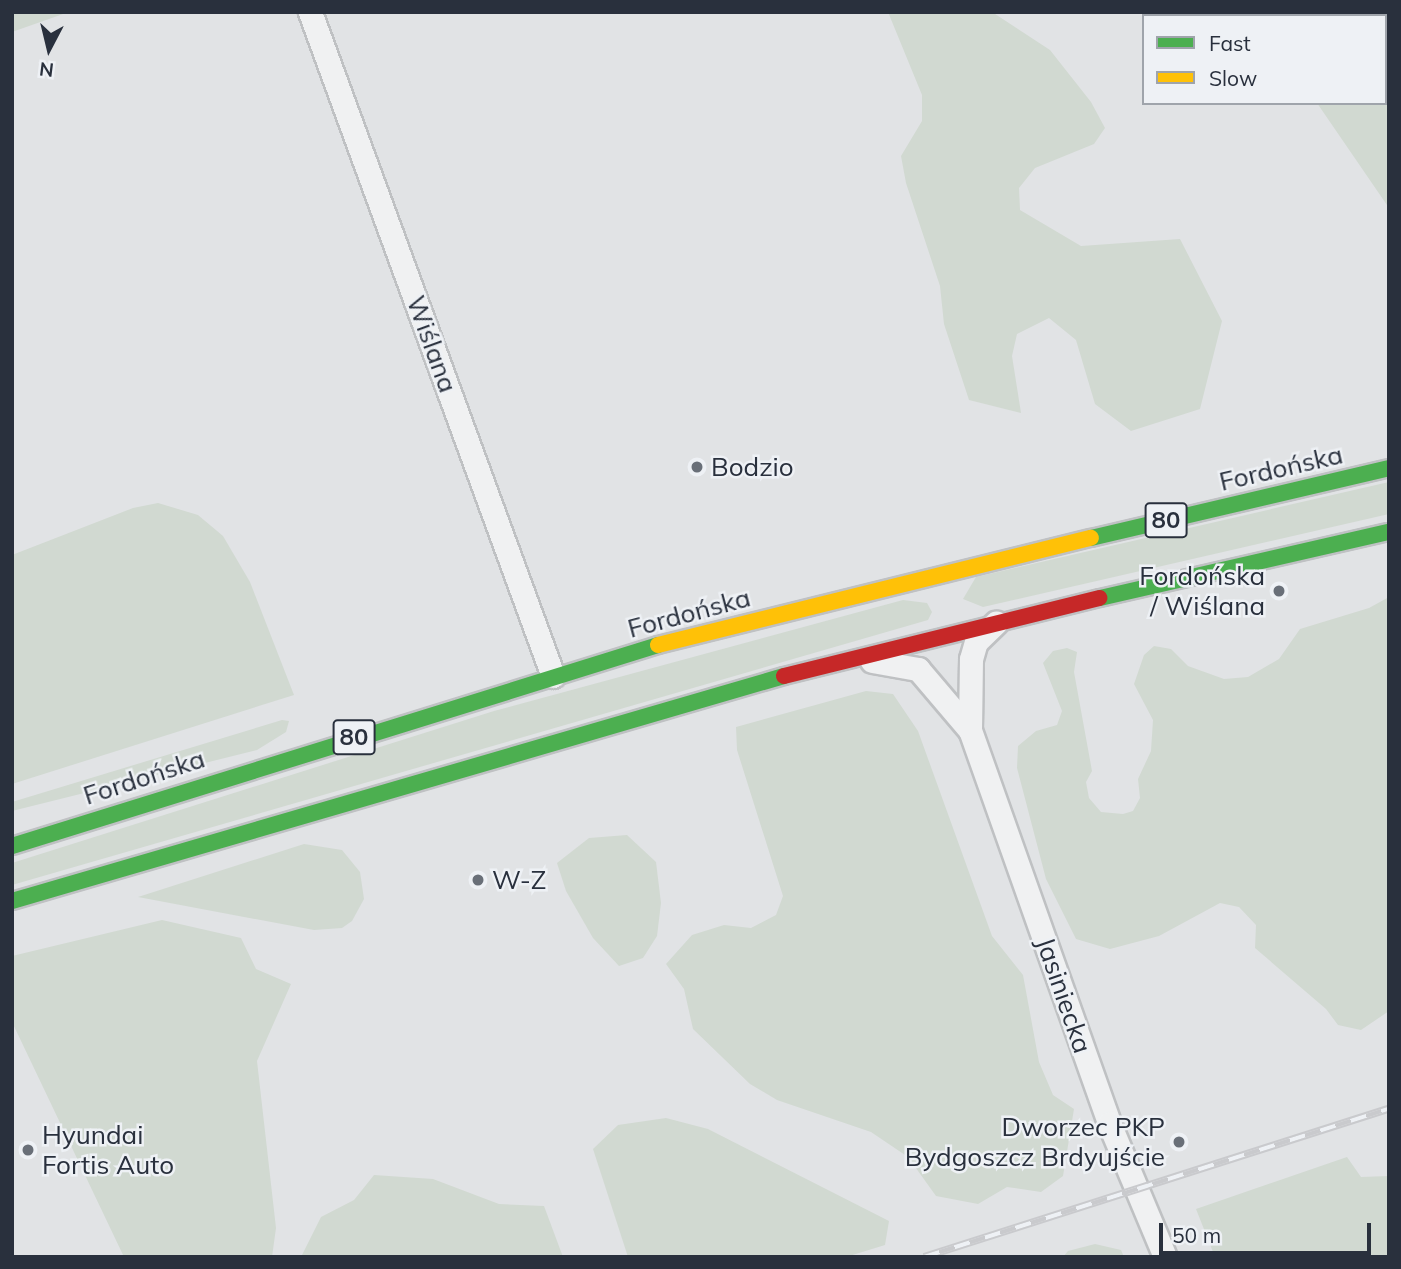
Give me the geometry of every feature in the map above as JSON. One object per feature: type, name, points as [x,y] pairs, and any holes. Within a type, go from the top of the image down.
[{"type":"main road","name":"Fordońska","points":[[12,846],[553,676],[944,572],[1389,468]]},
{"type":"main road","name":"80","points":[[12,901],[362,796],[830,664],[998,621],[1389,532]]},
{"type":"street","name":"Wiślana","points":[[310,12],[553,676]]},
{"type":"street","name":"Jasiniecka","points":[[998,621],[976,642],[971,659],[970,730],[1109,1123],[1165,1257]]},
{"type":"street","name":"Jasiniecka","points":[[830,664],[865,661],[918,669],[970,730]]},
{"type":"shaded area","points":[[12,12],[66,12],[66,13],[12,32]]},
{"type":"shaded area","points":[[888,12],[992,12],[1050,50],[1091,102],[1105,128],[1094,144],[1035,168],[1019,188],[1020,210],[1081,246],[1180,239],[1222,321],[1200,409],[1131,431],[1095,404],[1076,340],[1049,318],[1017,334],[1012,356],[1021,413],[969,400],[944,324],[940,286],[906,183],[901,156],[922,121],[922,95]]},
{"type":"shaded area","points":[[1269,12],[1389,12],[1389,208],[1318,105],[1387,105],[1387,14]]},
{"type":"shaded area","points":[[1389,482],[1389,514],[983,607],[963,599],[976,577]]},
{"type":"shaded area","points":[[158,503],[198,515],[223,536],[250,582],[294,695],[12,784],[12,555],[133,508]]},
{"type":"shaded area","points":[[1389,597],[1389,1011],[1361,1030],[1338,1025],[1326,1009],[1255,948],[1256,925],[1239,907],[1220,903],[1159,936],[1110,949],[1076,939],[1046,879],[1017,768],[1018,746],[1036,731],[1057,725],[1062,711],[1043,663],[1053,651],[1067,648],[1077,652],[1074,672],[1092,771],[1086,782],[1089,798],[1101,812],[1123,814],[1133,811],[1140,798],[1138,779],[1151,751],[1153,720],[1134,684],[1144,655],[1154,646],[1171,649],[1188,666],[1224,679],[1248,677],[1279,659],[1300,629],[1369,608]]},
{"type":"shaded area","points":[[903,600],[927,603],[932,612],[928,620],[12,885],[12,863],[494,711]]},
{"type":"shaded area","points":[[866,691],[893,694],[918,731],[992,936],[1023,975],[1039,1062],[1053,1095],[1074,1109],[1063,1176],[1041,1192],[1007,1187],[978,1204],[936,1196],[908,1157],[871,1132],[777,1100],[750,1084],[693,1029],[684,989],[666,964],[692,935],[724,925],[751,928],[776,915],[783,896],[737,750],[736,727]]},
{"type":"shaded area","points":[[282,720],[289,721],[286,732],[257,750],[12,811],[12,802]]},
{"type":"shaded area","points":[[627,835],[656,862],[661,903],[657,936],[643,958],[619,966],[593,938],[566,891],[557,863],[589,838]]},
{"type":"shaded area","points":[[304,844],[342,850],[360,872],[364,899],[352,921],[342,928],[314,930],[138,897]]},
{"type":"shaded area","points":[[162,920],[241,938],[256,969],[291,984],[257,1061],[276,1228],[272,1257],[124,1257],[12,1022],[12,956]]},
{"type":"shaded area","points":[[666,1118],[708,1129],[889,1221],[885,1245],[846,1257],[628,1257],[593,1149],[618,1125]]},
{"type":"shaded area","points":[[1347,1157],[1361,1177],[1389,1176],[1389,1257],[1215,1257],[1196,1209]]},
{"type":"shaded area","points":[[374,1175],[433,1179],[499,1204],[544,1206],[563,1257],[301,1257],[321,1217],[354,1200]]},
{"type":"shaded area","points":[[1095,1244],[1121,1250],[1124,1257],[1063,1257],[1068,1251]]},
{"type":"railway","points":[[924,1257],[1389,1109]]},
{"type":"traffic: fast","points":[[1091,538],[1389,468]]},
{"type":"traffic: fast","points":[[1100,598],[1389,532]]},
{"type":"traffic: fast","points":[[12,846],[658,645]]},
{"type":"traffic: fast","points":[[12,901],[784,676]]},
{"type":"traffic: slow","points":[[658,645],[1091,538]]},
{"type":"traffic: jam","points":[[784,676],[1100,598]]},
{"type":"place","name":"Bodzio","points":[[697,467]]},
{"type":"place","name":"Fordońska / Wiślana","points":[[1279,591]]},
{"type":"place","name":"W-Z","points":[[478,880]]},
{"type":"place","name":"Dworzec PKP Bydgoszcz Brdyujście","points":[[1179,1142]]},
{"type":"place","name":"Hyundai Fortis Auto","points":[[28,1150]]}]
